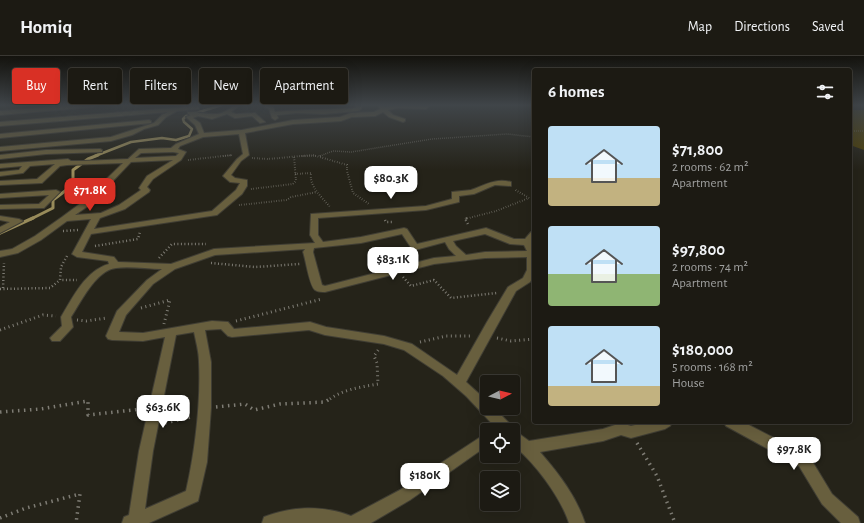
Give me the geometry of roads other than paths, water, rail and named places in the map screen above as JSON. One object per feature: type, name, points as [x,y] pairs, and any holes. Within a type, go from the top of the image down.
[{"type":"street","points":[[0,129],[23,127]]},
{"type":"street","points":[[0,136],[97,127]]},
{"type":"street","points":[[0,143],[146,127]]},
{"type":"street","points":[[199,127],[202,135]]},
{"type":"street","points":[[173,150],[178,145],[202,135],[242,132],[272,127]]},
{"type":"street","points":[[0,149],[111,139],[130,134],[142,128]]},
{"type":"street","points":[[88,230],[142,225],[214,214],[232,199],[244,182],[232,180],[227,176],[239,160],[245,156],[242,132]]},
{"type":"street","points":[[77,163],[100,151],[111,139]]},
{"type":"street","points":[[0,254],[10,252],[26,245],[65,219],[88,202],[139,152],[173,150],[183,152],[176,160],[150,178],[143,188],[146,190],[122,207],[102,215],[65,219]]},
{"type":"street","points":[[0,157],[46,152],[100,151]]},
{"type":"street","points":[[0,183],[39,181],[58,165],[68,163],[130,160],[176,160]]},
{"type":"street","points":[[0,166],[68,161],[68,163]]},
{"type":"street","points":[[0,174],[21,172],[28,164]]},
{"type":"street","points":[[315,246],[314,216],[380,210],[426,208],[456,200],[455,194],[472,191],[502,181],[508,184]]},
{"type":"street","points":[[0,196],[56,192],[41,206],[0,207]]},
{"type":"street","points":[[97,216],[88,230],[78,252],[111,259],[115,265]]},
{"type":"street","points":[[0,218],[18,221],[0,230]]},
{"type":"street","points":[[460,383],[492,322],[512,289],[527,280],[532,270],[531,238],[513,242],[486,230],[415,247],[404,231],[360,240],[315,246],[214,252],[172,267],[150,282],[121,314],[112,336],[143,337],[224,325],[232,333],[310,326],[325,332],[384,340],[408,347],[448,373],[470,392],[500,423]]},
{"type":"street","points":[[448,239],[452,247],[464,258]]},
{"type":"street","points":[[315,246],[308,252],[317,286],[320,289],[434,261],[485,255],[532,254]]},
{"type":"street","points":[[56,338],[68,327],[66,317],[90,280],[104,268],[115,265],[172,267]]},
{"type":"street","points":[[134,522],[193,496],[200,462],[204,408],[205,362],[199,328]]},
{"type":"street","points":[[134,522],[150,427],[155,407],[166,333]]},
{"type":"street","points":[[520,439],[603,435],[621,430],[631,432],[662,424]]},
{"type":"street","points":[[735,424],[804,461],[827,499],[852,523]]},
{"type":"street","points":[[355,523],[405,494],[480,444]]},
{"type":"street","points":[[520,444],[554,481],[575,515],[577,523]]},
{"type":"street","points":[[270,523],[305,515],[330,518],[348,523]]},
{"type":"waterway","points":[[95,156],[131,142],[162,138],[176,140],[189,136],[192,129],[189,127]]},
{"type":"waterway","points":[[33,218],[53,208],[53,200],[73,185],[73,170],[88,159],[98,155]]},
{"type":"waterway","points":[[0,233],[33,218]]}]
